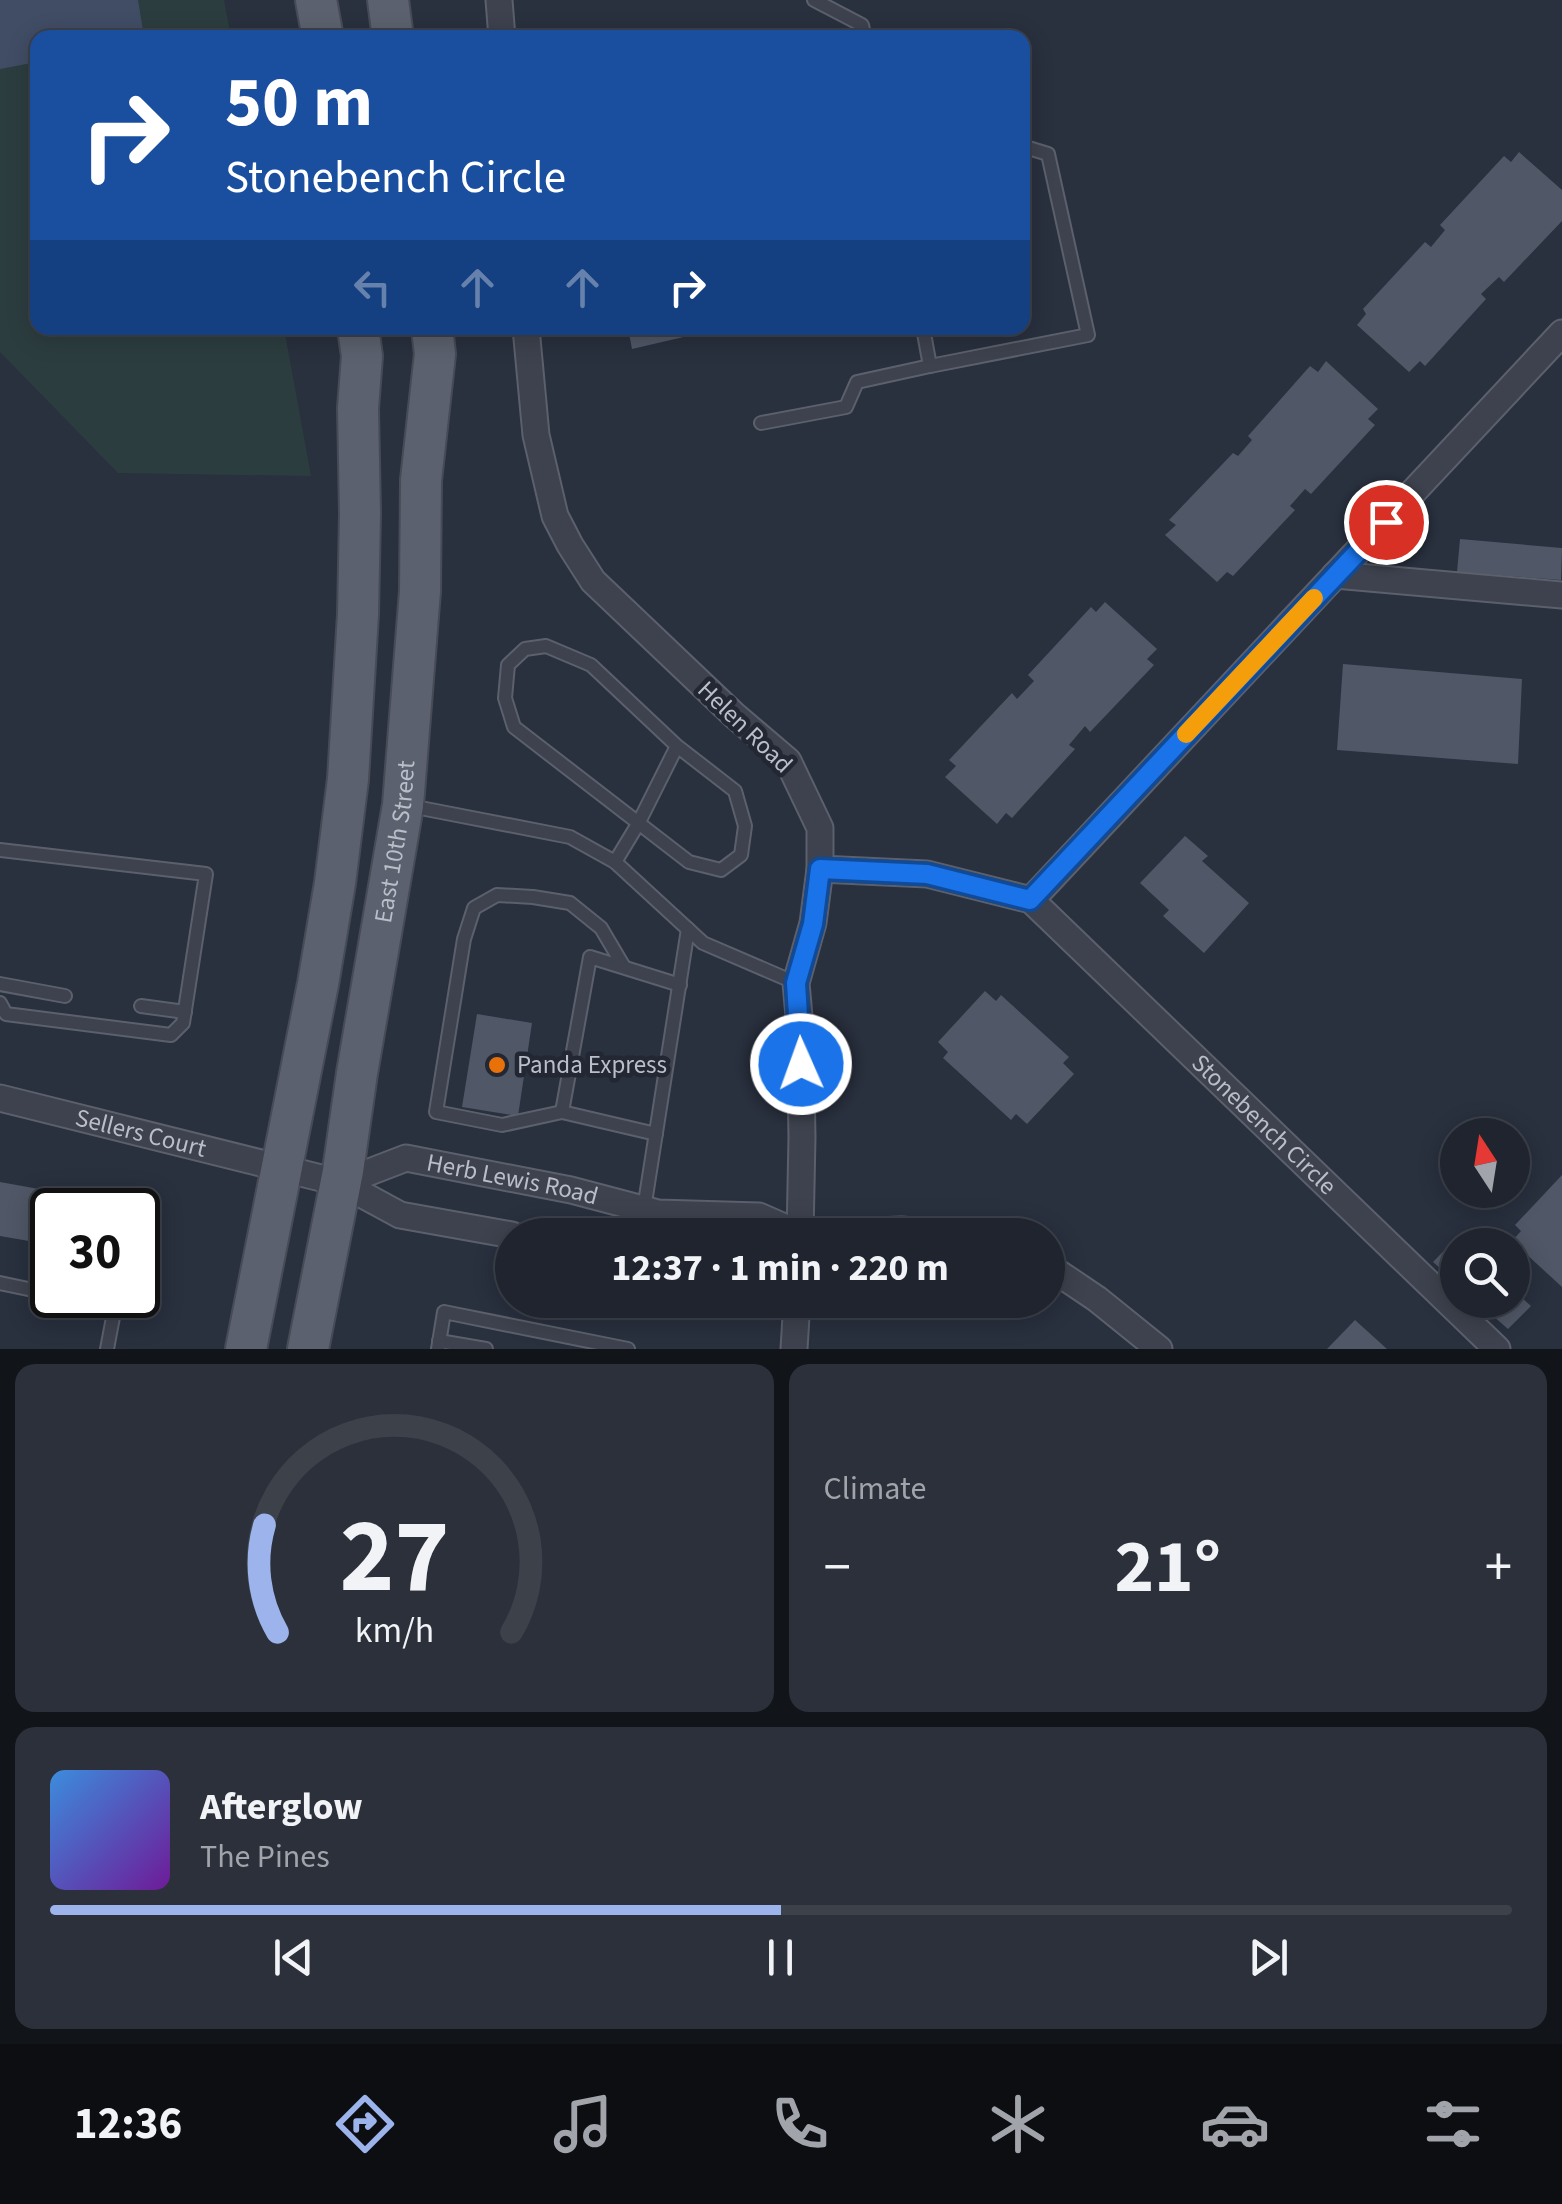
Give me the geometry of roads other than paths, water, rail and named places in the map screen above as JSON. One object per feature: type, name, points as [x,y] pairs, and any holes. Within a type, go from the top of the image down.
[{"type":"main road","points":[[316,0],[321,30]]},
{"type":"main road","points":[[388,0],[392,30]]},
{"type":"main road","name":"East 10th Street","points":[[246,1349],[335,883],[348,779],[358,614],[358,408],[362,356],[359,335]]},
{"type":"main road","name":"East 10th Street","points":[[308,1349],[341,1183],[356,1073],[403,805],[420,591],[421,480],[436,354],[433,335]]},
{"type":"street","points":[[500,0],[502,30]]},
{"type":"street","points":[[1030,900],[1562,334]]},
{"type":"street","name":"Helen Road","points":[[527,335],[538,449],[556,516],[570,544],[593,581],[788,761],[820,828],[813,924],[796,983],[802,1119],[800,1218]]},
{"type":"street","points":[[1335,576],[1562,594]]},
{"type":"street","name":"Stonebench Circle","points":[[820,869],[927,874],[1030,900],[1497,1349]]},
{"type":"street","name":"Sellers Court","points":[[0,1098],[282,1169]]},
{"type":"street","name":"Herb Lewis Road","points":[[341,1183],[406,1158],[571,1190],[658,1213],[763,1218]]},
{"type":"street","points":[[282,1169],[341,1183],[400,1216],[495,1232]]},
{"type":"street","points":[[1065,1277],[1159,1349]]},
{"type":"street","points":[[794,1349],[797,1318]]},
{"type":"lane","points":[[814,0],[862,24],[863,30]]},
{"type":"lane","points":[[761,423],[846,407],[857,382],[1088,335],[1048,154],[1030,148]]},
{"type":"lane","points":[[924,335],[930,366]]},
{"type":"lane","points":[[546,646],[590,665],[677,746],[735,791],[745,826],[741,855],[720,870],[689,862],[514,727],[505,698],[508,664],[525,649],[546,646]]},
{"type":"lane","points":[[615,862],[677,746]]},
{"type":"lane","points":[[403,805],[570,837],[615,862],[703,942],[796,983]]},
{"type":"lane","points":[[0,850],[206,874],[183,1024],[171,1035],[6,1014],[0,1004]]},
{"type":"lane","points":[[624,967],[601,928],[570,903],[497,895],[474,908],[464,939],[436,1112],[502,1126],[562,1112],[656,1134]]},
{"type":"lane","points":[[644,1209],[688,929]]},
{"type":"lane","points":[[562,1112],[590,957],[680,985]]},
{"type":"lane","points":[[0,984],[65,996]]},
{"type":"lane","points":[[141,1006],[185,1012]]},
{"type":"lane","points":[[0,1284],[30,1290]]},
{"type":"lane","points":[[486,1349],[439,1345],[444,1312],[628,1349]]},
{"type":"lane","points":[[106,1349],[113,1318]]},
{"type":"water","points":[[0,0],[138,0],[143,30],[30,30],[30,63],[0,69]]},
{"type":"place","name":"Panda Express","points":[[497,1065]]}]
